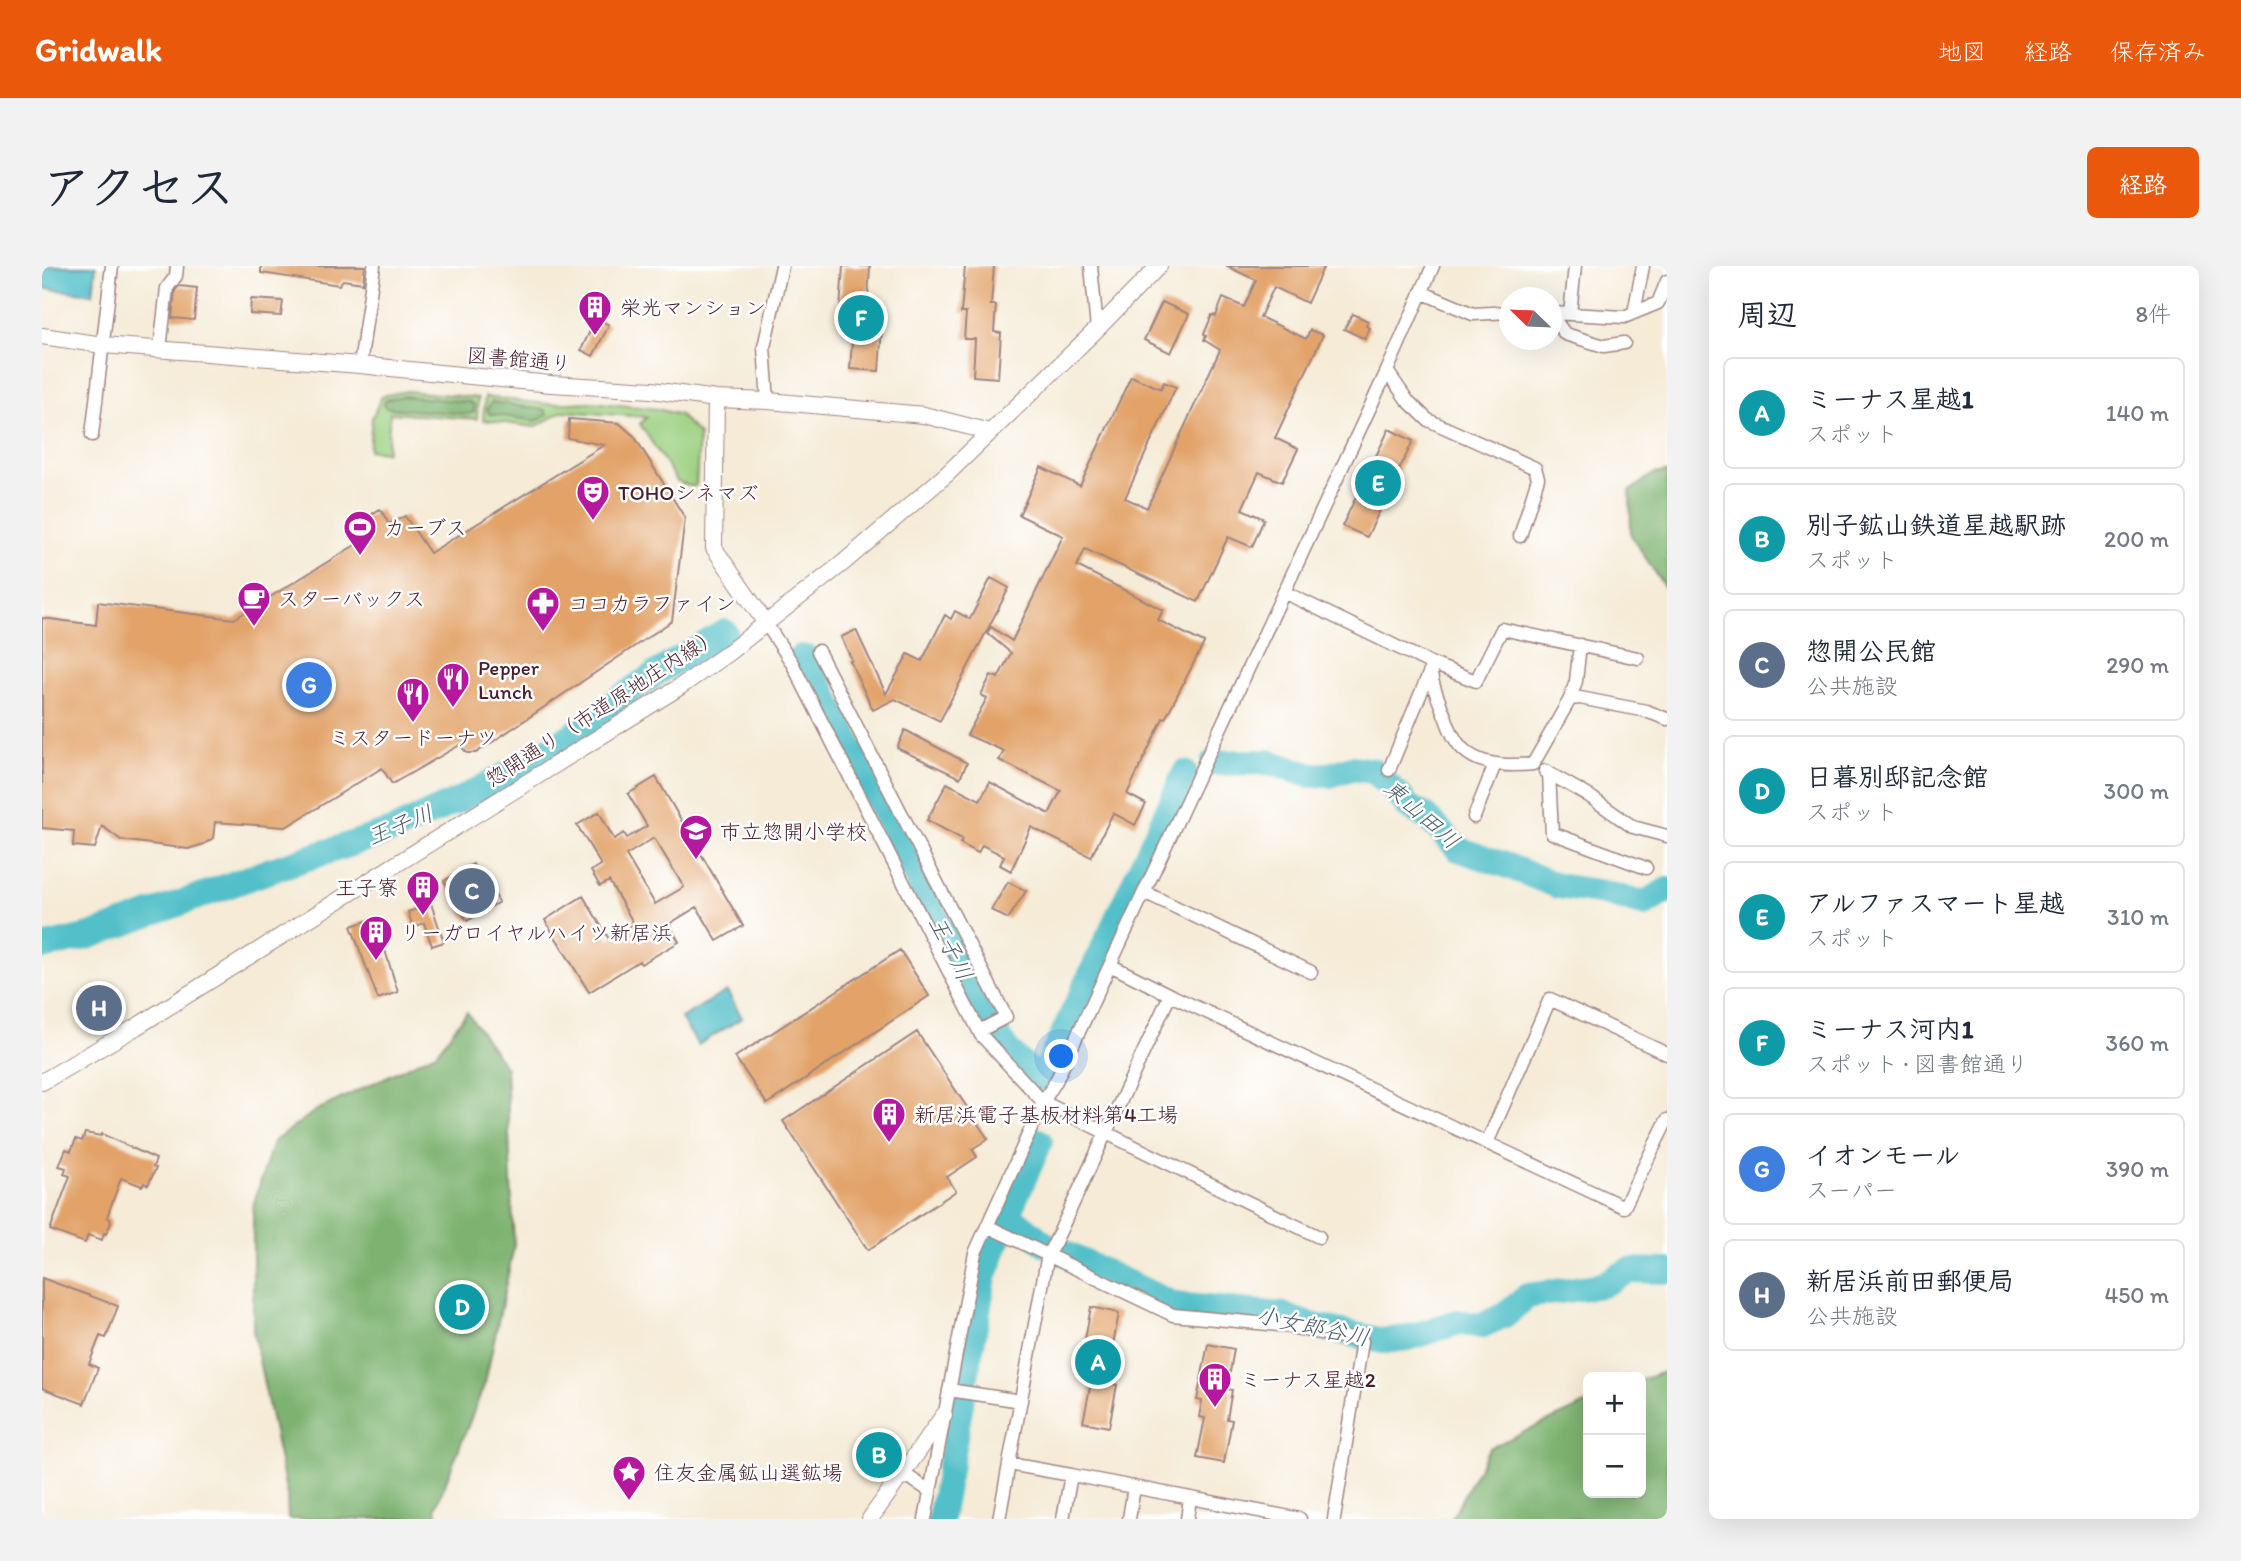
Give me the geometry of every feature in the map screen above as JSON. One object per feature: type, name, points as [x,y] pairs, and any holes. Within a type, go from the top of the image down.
[{"type":"street","points":[[92,435],[112,266]]},
{"type":"street","points":[[160,349],[167,288],[176,276],[177,266]]},
{"type":"street","points":[[360,365],[374,266]]},
{"type":"street","points":[[768,401],[764,347],[782,266]]},
{"type":"street","points":[[1091,266],[1097,329]]},
{"type":"street","name":"惣開通り（市道原地庄内線）","points":[[42,1082],[136,1027],[681,686],[728,653],[843,563],[947,474],[1159,266]]},
{"type":"street","points":[[927,1518],[975,1254],[1043,1102],[1056,1081],[1387,371],[1433,266]]},
{"type":"street","points":[[1570,314],[1575,266]]},
{"type":"street","points":[[1634,313],[1643,266]]},
{"type":"street","points":[[1562,314],[1624,317],[1658,303],[1667,281]]},
{"type":"street","points":[[1422,292],[1473,314],[1499,313]]},
{"type":"street","points":[[1562,330],[1565,334],[1604,346],[1624,343]]},
{"type":"street","name":"図書館通り","points":[[42,336],[103,345],[936,416],[990,432]]},
{"type":"street","points":[[1387,371],[1407,400],[1429,420],[1535,468],[1538,478],[1520,536]]},
{"type":"street","points":[[716,399],[714,548],[792,663],[979,1030],[1043,1102],[1319,1237]]},
{"type":"street","points":[[1284,592],[1430,667],[1476,681],[1502,629],[1638,658]]},
{"type":"street","points":[[1533,764],[1570,699],[1576,681],[1580,646]]},
{"type":"street","points":[[818,651],[1006,1017],[979,1030]]},
{"type":"street","points":[[1430,667],[1454,739],[1465,751],[1484,762],[1509,767],[1533,764],[1589,796],[1633,827],[1667,836]]},
{"type":"street","points":[[1389,770],[1430,667]]},
{"type":"street","points":[[1570,699],[1580,698],[1646,711],[1667,719]]},
{"type":"street","points":[[1474,817],[1495,764]]},
{"type":"street","points":[[1549,774],[1552,833],[1646,868]]},
{"type":"street","points":[[1144,892],[1311,972]]},
{"type":"street","points":[[1110,965],[1624,1207],[1667,1120]]},
{"type":"street","points":[[999,1519],[1051,1249],[1170,995]]},
{"type":"street","points":[[1487,1143],[1550,999],[1667,1054]]},
{"type":"street","points":[[989,1227],[1051,1249],[1173,1315],[1279,1325],[1362,1341],[1334,1519]]},
{"type":"street","points":[[951,1390],[1021,1401]]},
{"type":"street","points":[[870,1519],[944,1415]]},
{"type":"street","points":[[1009,1464],[1300,1519]]},
{"type":"street","points":[[1063,1519],[1071,1475]]},
{"type":"street","points":[[898,1479],[910,1478],[930,1491]]},
{"type":"street","points":[[1129,1519],[1134,1487]]},
{"type":"street","points":[[1187,1519],[1190,1498]]},
{"type":"green space","points":[[407,391],[478,398],[477,419],[390,413],[387,452],[369,450],[372,418],[382,396]]},
{"type":"green space","points":[[402,396],[470,402],[474,405],[474,412],[468,414],[387,408],[384,405],[385,400]]},
{"type":"green space","points":[[485,397],[547,404],[591,402],[657,409],[680,415],[699,435],[696,485],[692,487],[677,481],[640,424],[647,417],[563,411],[535,427],[483,420]]},
{"type":"green space","points":[[492,402],[545,410],[547,415],[536,421],[489,414],[487,409]]},
{"type":"green space","points":[[1667,472],[1667,591],[1631,535],[1630,491],[1653,474]]},
{"type":"green space","points":[[467,1012],[506,1068],[514,1246],[485,1383],[435,1509],[439,1519],[288,1519],[287,1495],[253,1331],[253,1206],[273,1142],[315,1111],[436,1053]]},
{"type":"green space","points":[[1667,1371],[1667,1519],[1451,1519],[1489,1448],[1583,1405],[1583,1498],[1646,1498],[1646,1378]]},
{"type":"water","points":[[44,266],[96,266],[93,294],[42,288]]},
{"type":"water","points":[[727,991],[742,1018],[698,1045],[681,1018]]},
{"type":"building","points":[[261,266],[365,266],[363,283],[343,280],[339,285],[261,273]]},
{"type":"building","points":[[843,266],[870,266],[868,297],[876,298],[873,326],[882,327],[879,371],[850,369],[853,330],[847,330],[848,310],[840,309]]},
{"type":"building","points":[[965,266],[994,266],[991,305],[996,305],[994,332],[1001,333],[998,378],[973,376],[975,339],[964,339],[966,313],[961,313]]},
{"type":"building","points":[[1226,266],[1324,266],[1307,303],[1274,287],[1260,317],[1306,339],[1310,330],[1323,335],[1275,438],[1298,449],[1282,482],[1259,472],[1242,509],[1264,519],[1252,547],[1228,537],[1198,602],[1085,549],[1077,566],[1163,610],[1158,620],[1204,643],[1165,719],[1163,718],[1127,794],[1146,804],[1135,825],[1113,813],[1091,857],[1031,827],[1011,871],[1000,865],[1004,856],[982,845],[978,853],[960,843],[962,839],[927,820],[947,783],[980,800],[990,782],[1049,814],[1061,791],[999,760],[1004,751],[967,735],[987,698],[981,695],[991,675],[998,678],[1011,653],[987,633],[991,627],[1012,641],[1063,536],[1019,515],[1041,467],[1080,486],[1131,376],[1161,389],[1164,382],[1176,387],[1125,498],[1147,508],[1220,350],[1204,340],[1212,315],[1216,316],[1223,298],[1244,307],[1256,280]]},
{"type":"building","points":[[179,286],[197,288],[194,320],[172,318],[175,291]]},
{"type":"building","points":[[251,299],[283,301],[281,316],[250,314]]},
{"type":"building","points":[[1162,302],[1189,314],[1171,353],[1144,340]]},
{"type":"building","points":[[1353,314],[1368,321],[1366,326],[1370,328],[1365,339],[1344,329]]},
{"type":"building","name":"栄光マンション","points":[[596,318],[609,325],[593,356],[581,350]]},
{"type":"building","points":[[569,419],[619,423],[634,436],[685,518],[672,621],[476,753],[467,753],[460,745],[392,784],[382,768],[286,827],[215,822],[213,838],[188,849],[121,840],[102,826],[95,848],[73,846],[74,831],[42,828],[42,618],[96,625],[98,602],[234,619],[370,536],[361,521],[380,509],[389,524],[405,516],[430,553],[604,445],[568,438]]},
{"type":"building","points":[[1389,429],[1413,441],[1367,537],[1342,526]]},
{"type":"building","points":[[991,578],[1009,588],[940,721],[895,699],[873,710],[841,637],[856,630],[886,694],[908,654],[922,661],[945,615],[951,619],[955,611],[970,619]]},
{"type":"building","points":[[905,730],[967,763],[960,778],[897,748]]},
{"type":"building","points":[[656,777],[743,926],[717,941],[697,907],[669,924],[679,942],[641,964],[639,961],[589,992],[545,920],[583,896],[609,939],[634,924],[609,881],[600,886],[591,871],[601,865],[577,825],[599,812],[614,839],[624,833],[627,838],[647,826],[628,794]],"holes":[[[654,838],[684,887],[655,904],[626,855]]]},
{"type":"building","points":[[473,864],[481,880],[485,878],[499,902],[467,921],[444,881]]},
{"type":"building","points":[[1008,882],[1026,891],[1008,919],[991,910]]},
{"type":"building","name":"王子寮","points":[[425,886],[444,942],[432,946],[424,923],[413,927],[408,912],[420,908],[413,890]]},
{"type":"building","name":"リーガロイヤルハイツ新居浜","points":[[375,918],[398,992],[378,999],[351,926]]},
{"type":"building","points":[[900,950],[929,996],[767,1104],[735,1057]]},
{"type":"building","name":"新居浜電子基板材料第4工場","points":[[917,1032],[988,1139],[972,1149],[977,1157],[947,1177],[956,1191],[868,1250],[783,1121]]},
{"type":"building","points":[[85,1133],[102,1134],[156,1159],[153,1167],[156,1168],[148,1185],[144,1183],[142,1186],[121,1178],[107,1217],[111,1223],[106,1234],[104,1233],[102,1240],[88,1235],[85,1243],[50,1230],[70,1176],[64,1174],[66,1168],[59,1166],[66,1149],[71,1151],[76,1139],[82,1141]]},
{"type":"building","points":[[42,1278],[118,1306],[106,1338],[100,1336],[89,1364],[98,1368],[84,1404],[42,1388]]},
{"type":"building","points":[[1091,1307],[1119,1313],[1111,1355],[1117,1356],[1111,1383],[1117,1385],[1109,1427],[1083,1422],[1091,1383],[1084,1382],[1086,1368],[1080,1367]]},
{"type":"building","name":"ミーナス星越2","points":[[1208,1344],[1234,1349],[1227,1389],[1232,1390],[1227,1419],[1232,1420],[1224,1463],[1197,1458],[1205,1418],[1199,1417],[1202,1401],[1197,1400]]},
{"type":"waterway","name":"王子川","points":[[42,947],[90,936],[271,870],[394,830],[521,767],[585,727],[658,672],[725,632]]},
{"type":"waterway","name":"王子川","points":[[801,657],[807,658],[990,1025],[1008,1051],[1041,1081],[1185,773]]},
{"type":"waterway","name":"東山田川","points":[[1213,763],[1269,762],[1309,775],[1330,775],[1351,768],[1373,771],[1407,806],[1427,817],[1458,849],[1558,886],[1604,893],[1645,904],[1667,890]]},
{"type":"waterway","name":"王子川","points":[[940,1519],[984,1277],[1040,1142],[1033,1139]]},
{"type":"waterway","name":"小女郎谷川","points":[[1008,1214],[1045,1244],[1175,1305],[1283,1315],[1306,1324],[1383,1341],[1408,1338],[1458,1322],[1481,1326],[1507,1314],[1527,1296],[1602,1285],[1630,1270],[1667,1271]]},
{"type":"place","name":"ミーナス河内1","points":[[861,318]]},
{"type":"place","name":"栄光マンション","points":[[595,337]]},
{"type":"place","name":"アルファスマート星越","points":[[1378,483]]},
{"type":"place","name":"TOHOシネマズ","points":[[593,522]]},
{"type":"place","name":"カーブス","points":[[360,557]]},
{"type":"place","name":"スターバックス","points":[[254,628]]},
{"type":"place","name":"ココカラファイン","points":[[543,633]]},
{"type":"place","name":"イオンモール","points":[[309,685]]},
{"type":"place","name":"Pepper Lunch","points":[[453,709]]},
{"type":"place","name":"ミスタードーナツ","points":[[413,724]]},
{"type":"place","name":"市立惣開小学校","points":[[696,861]]},
{"type":"place","name":"惣開公民館","points":[[472,891]]},
{"type":"place","name":"王子寮","points":[[423,917]]},
{"type":"place","name":"リーガロイヤルハイツ新居浜","points":[[376,962]]},
{"type":"place","name":"新居浜前田郵便局","points":[[99,1008]]},
{"type":"place","name":"新居浜電子基板材料第4工場","points":[[889,1144]]},
{"type":"place","name":"日暮別邸記念館","points":[[462,1307]]},
{"type":"place","name":"ミーナス星越1","points":[[1098,1362]]},
{"type":"place","name":"ミーナス星越2","points":[[1215,1409]]},
{"type":"place","name":"別子鉱山鉄道星越駅跡","points":[[879,1455]]},
{"type":"place","name":"住友金属鉱山選鉱場","points":[[629,1502]]}]
